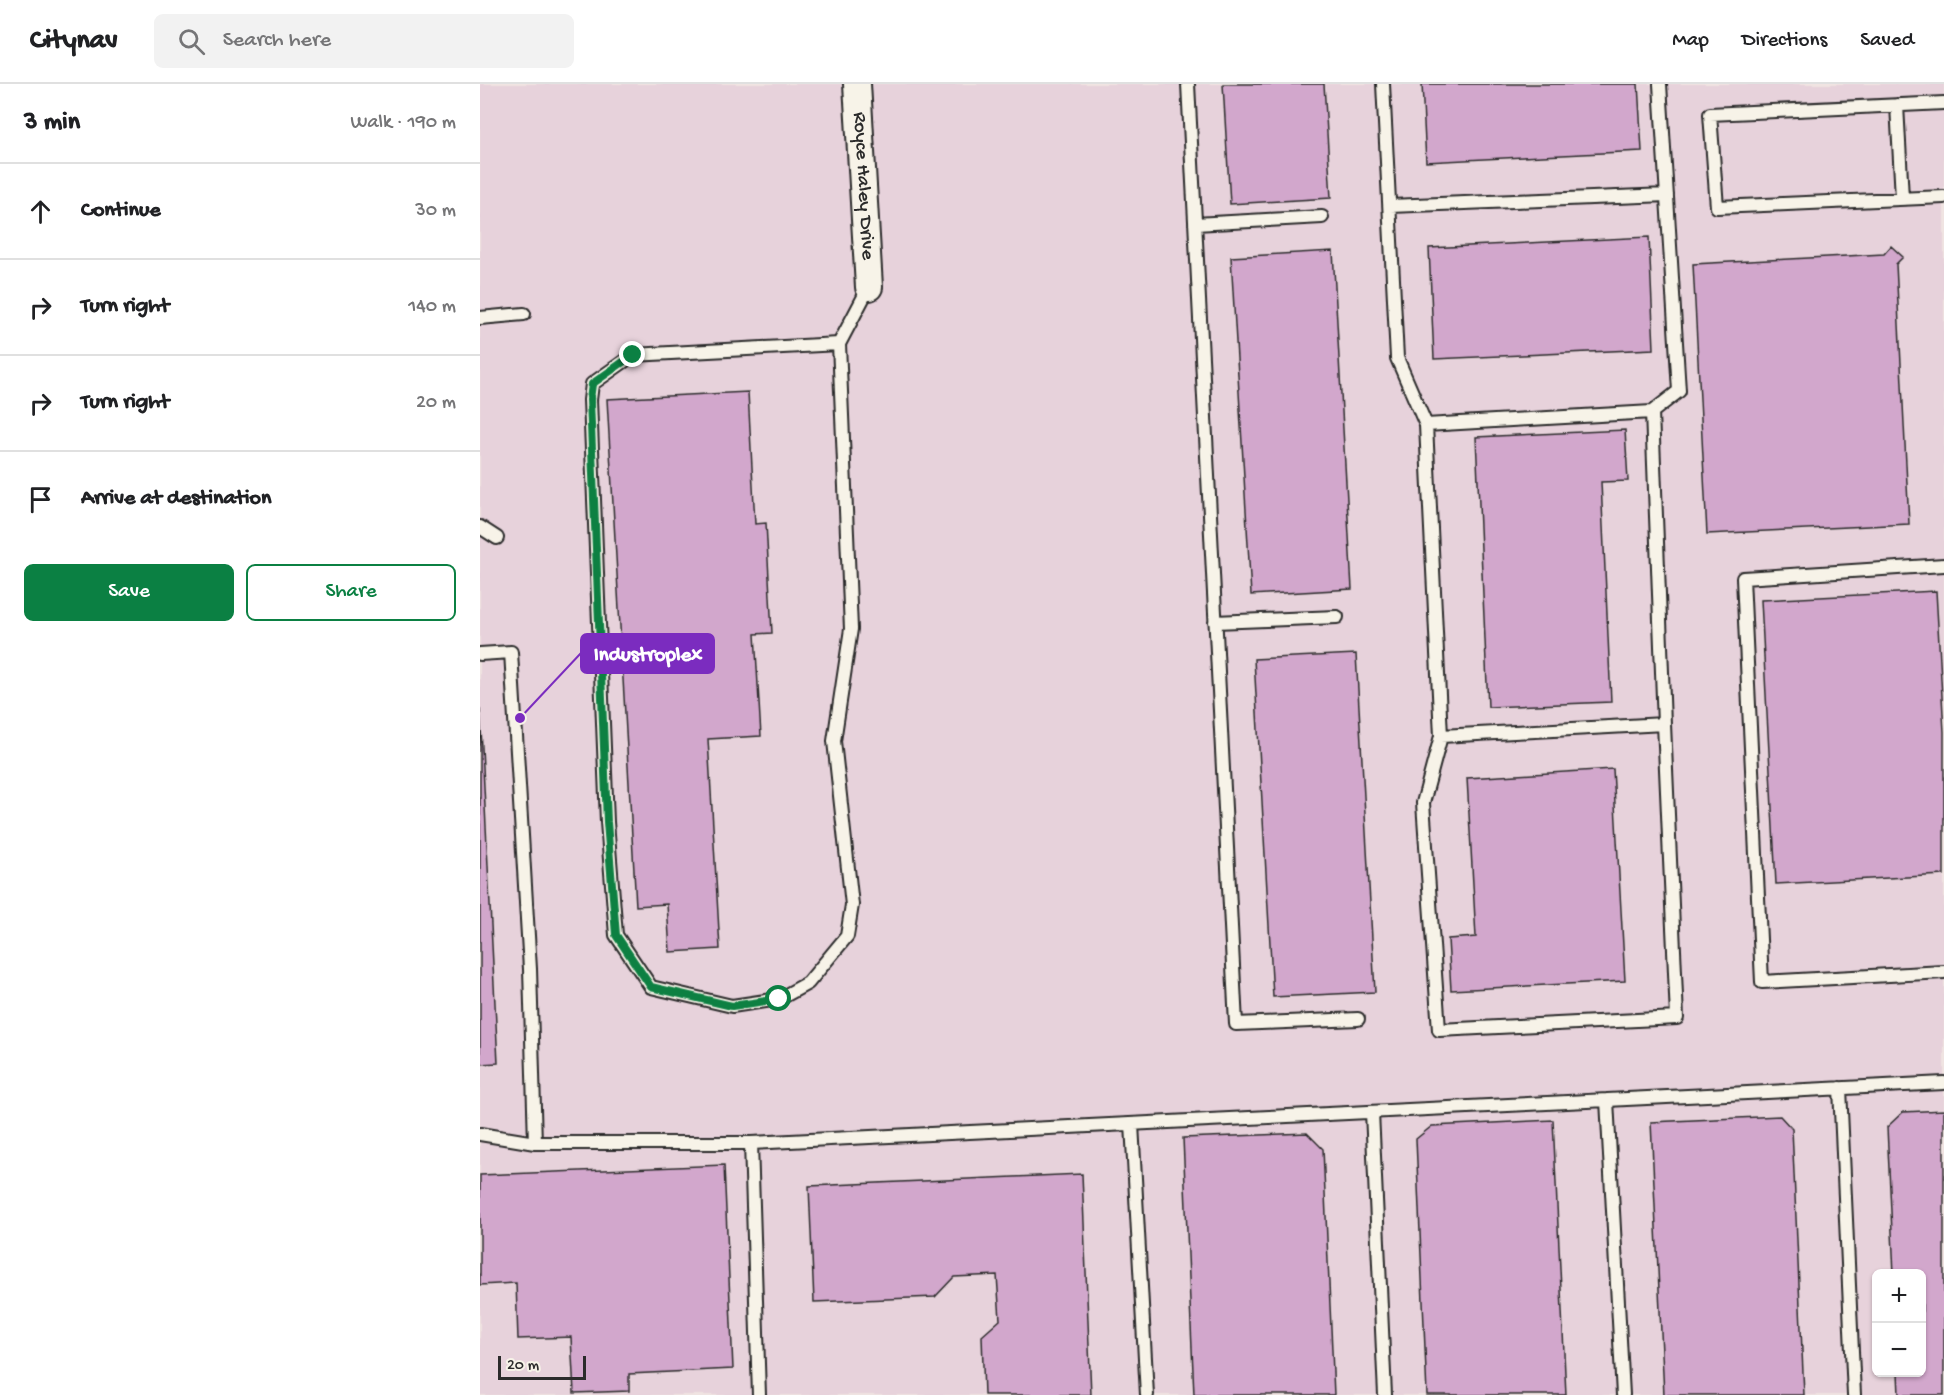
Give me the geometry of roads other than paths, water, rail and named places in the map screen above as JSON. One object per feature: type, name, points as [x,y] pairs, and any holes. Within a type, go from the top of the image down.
[{"type":"street","name":"Royce Haley Drive","points":[[857,84],[869,287]]},
{"type":"lane","points":[[1188,84],[1236,1024],[1358,1019]]},
{"type":"lane","points":[[1383,84],[1397,358],[1426,425],[1441,736],[1424,803],[1439,1030],[1677,1018],[1652,412]]},
{"type":"lane","points":[[1426,425],[1652,412],[1678,391],[1660,84]]},
{"type":"lane","points":[[1944,103],[1710,114],[1717,207],[1944,196]]},
{"type":"lane","points":[[1897,105],[1902,198]]},
{"type":"lane","points":[[1390,206],[1667,195]]},
{"type":"lane","points":[[1195,224],[1322,217]]},
{"type":"lane","points":[[839,344],[633,355],[592,384],[590,400],[607,822],[616,935],[651,987],[732,1006],[779,999],[808,983],[847,936],[852,905],[834,741],[851,629],[839,344],[869,287]]},
{"type":"lane","points":[[480,318],[524,314]]},
{"type":"lane","points":[[480,527],[497,538]]},
{"type":"lane","points":[[1944,565],[1743,578],[1762,982],[1944,972]]},
{"type":"lane","points":[[1215,622],[1337,617]]},
{"type":"lane","points":[[480,654],[511,652],[530,969],[536,1143]]},
{"type":"lane","points":[[1441,736],[1664,724]]},
{"type":"lane","points":[[480,1134],[536,1143],[750,1143],[1944,1083]]},
{"type":"lane","points":[[1840,1088],[1854,1395]]},
{"type":"lane","points":[[1607,1100],[1623,1395]]},
{"type":"lane","points":[[1372,1112],[1385,1395]]},
{"type":"lane","points":[[1132,1124],[1147,1395]]},
{"type":"lane","points":[[750,1143],[759,1395]]},
{"type":"place","name":"Industroplex","points":[[520,718]]}]
